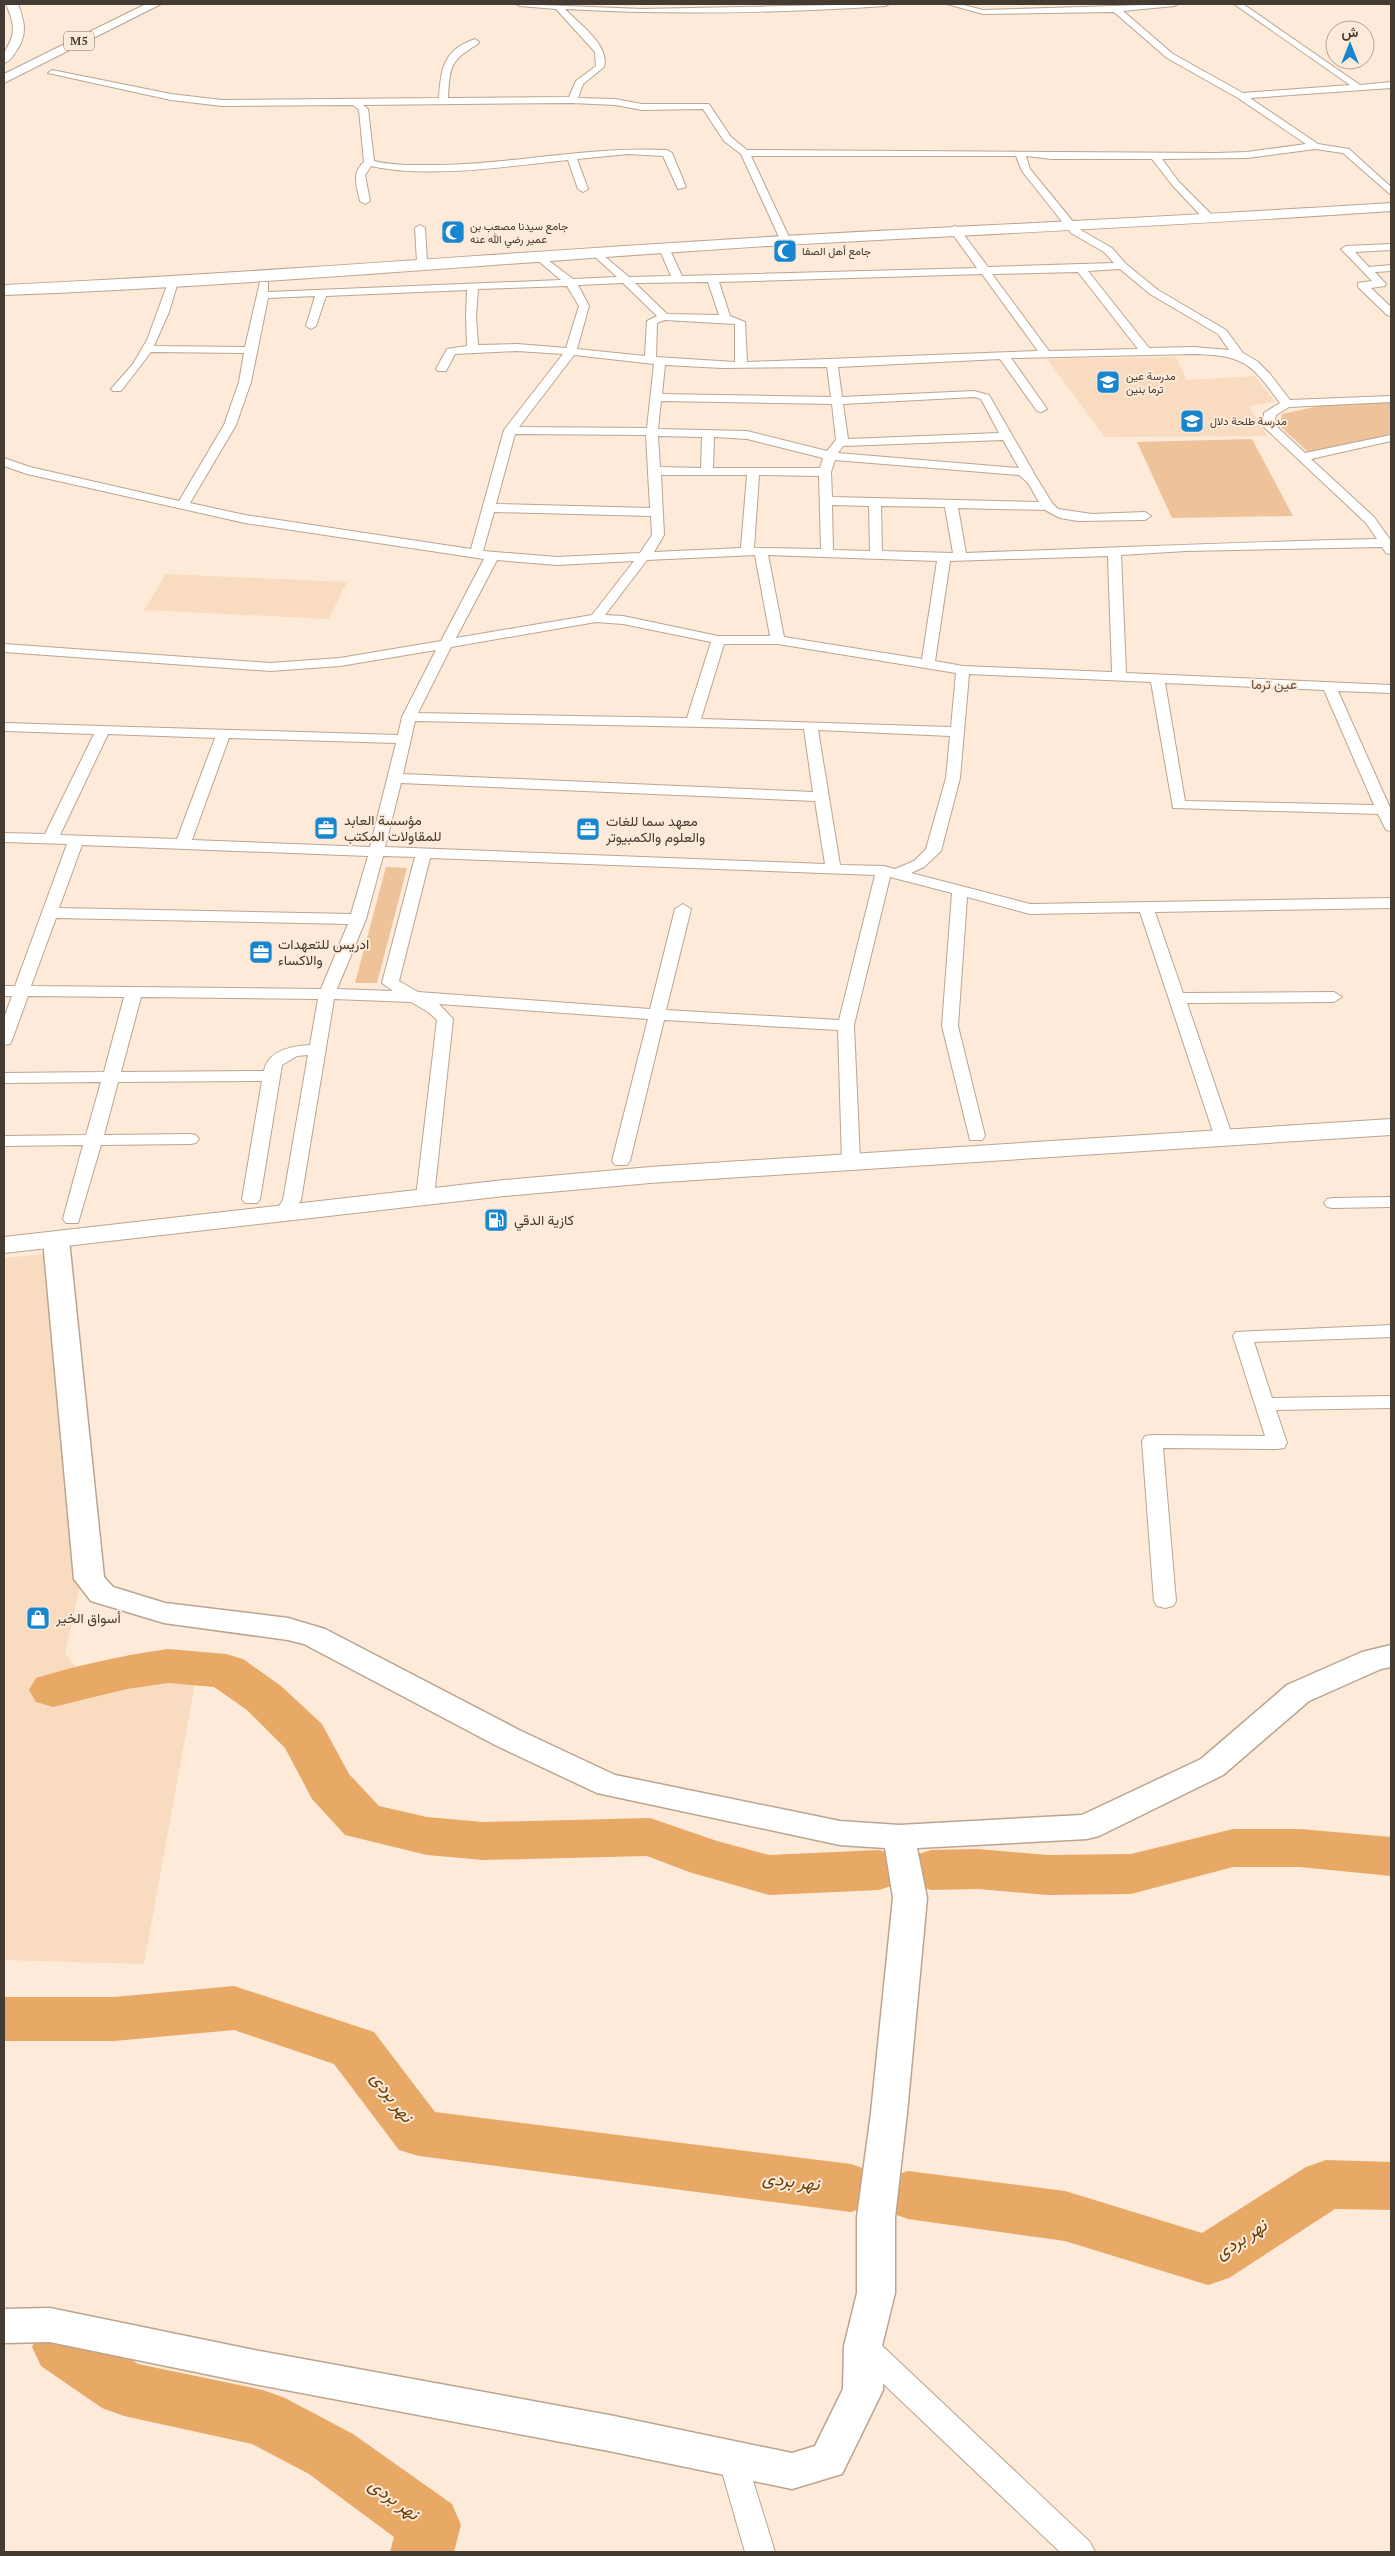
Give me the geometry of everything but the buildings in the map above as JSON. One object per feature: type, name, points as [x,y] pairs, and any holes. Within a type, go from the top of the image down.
[{"type":"main road","points":[[4,59],[20,34],[21,27],[12,4]]},
{"type":"main road","name":"M5","points":[[66,34],[129,4]]},
{"type":"main road","name":"M5","points":[[4,79],[155,4]]},
{"type":"main road","points":[[4,64],[22,55]]},
{"type":"main road","points":[[4,288],[174,282],[664,248],[1328,210],[1391,201]]},
{"type":"main road","points":[[1070,225],[1328,210]]},
{"type":"main road","points":[[4,288],[784,237],[955,231]]},
{"type":"main road","points":[[4,1227],[64,1229],[426,1188],[621,1161],[850,1153],[1222,1130],[1391,1110]]},
{"type":"main road","points":[[426,1188],[650,1174],[850,1153],[976,1136],[1391,1127]]},
{"type":"main road","points":[[4,1245],[64,1229],[251,1199],[288,1204]]},
{"type":"street","points":[[520,4],[559,7],[840,6],[886,4]]},
{"type":"street","points":[[952,4],[983,12],[1116,9],[1174,4]]},
{"type":"street","points":[[1238,4],[1358,87]]},
{"type":"street","points":[[559,7],[602,56],[600,67],[579,83],[572,100]]},
{"type":"street","points":[[1116,9],[1170,56],[1241,96],[1315,146]]},
{"type":"street","points":[[443,102],[447,62],[452,55],[475,42]]},
{"type":"street","points":[[52,73],[171,97],[222,103],[572,100],[615,102],[642,107],[706,106],[727,139],[745,153],[784,237]]},
{"type":"street","points":[[1241,96],[1391,85]]},
{"type":"street","points":[[355,102],[363,109],[369,163]]},
{"type":"street","points":[[745,153],[1020,153],[1052,156],[1247,155],[1315,146],[1346,151],[1391,201]]},
{"type":"street","points":[[366,201],[359,176],[363,166],[369,163],[391,168],[476,167],[572,159],[628,151],[667,153],[681,187]]},
{"type":"street","points":[[1020,153],[1025,169],[1070,225],[1108,250],[1122,266],[1154,292],[1222,332],[1239,355],[1257,367],[1287,404]]},
{"type":"street","points":[[1154,156],[1176,184],[1208,217]]},
{"type":"street","points":[[572,159],[583,189]]},
{"type":"street","points":[[420,228],[422,261]]},
{"type":"street","points":[[955,231],[1045,353]]},
{"type":"street","points":[[1391,247],[1346,249],[1381,284],[1362,285],[1391,313]]},
{"type":"street","points":[[664,248],[678,280]]},
{"type":"street","points":[[596,253],[664,317]]},
{"type":"street","points":[[476,554],[510,430],[570,352],[584,306],[571,283],[540,257]]},
{"type":"street","points":[[263,295],[626,280],[713,280],[806,275],[1082,269],[1122,266]]},
{"type":"street","points":[[1366,270],[1391,268]]},
{"type":"street","points":[[1082,269],[1147,353]]},
{"type":"street","points":[[183,505],[230,425],[245,382],[250,350],[263,295],[265,276]]},
{"type":"street","points":[[713,280],[725,318]]},
{"type":"street","points":[[117,389],[134,372],[161,324],[174,282]]},
{"type":"street","points":[[473,286],[471,317],[473,348]]},
{"type":"street","points":[[311,326],[321,293]]},
{"type":"street","points":[[596,618],[652,546],[658,534],[652,432],[656,397],[652,321],[664,317],[725,318],[740,322],[741,365]]},
{"type":"street","points":[[442,369],[451,351],[473,348],[570,352],[655,361],[741,365],[832,363],[1045,353],[1208,351],[1239,355]]},
{"type":"street","points":[[147,349],[250,350]]},
{"type":"street","points":[[1002,354],[1041,409]]},
{"type":"street","points":[[827,553],[825,472],[830,455],[842,440],[832,363]]},
{"type":"street","points":[[656,397],[837,401],[974,394],[984,397],[1053,513],[1067,517],[1146,516]]},
{"type":"street","points":[[1389,547],[1370,520],[1268,425],[1270,413],[1287,404],[1391,399]]},
{"type":"street","points":[[510,430],[747,435],[830,455],[1022,472],[1029,475]]},
{"type":"street","points":[[707,470],[708,434]]},
{"type":"street","points":[[839,443],[1007,436]]},
{"type":"street","points":[[1302,457],[1391,438]]},
{"type":"street","points":[[4,462],[27,470],[245,519],[476,554],[556,560],[754,551],[944,557],[1114,552],[1186,547],[1389,547]]},
{"type":"street","points":[[654,471],[753,470],[825,472]]},
{"type":"street","points":[[753,470],[754,551],[778,640]]},
{"type":"street","points":[[826,501],[1048,506]]},
{"type":"street","points":[[875,502],[876,555]]},
{"type":"street","points":[[951,504],[960,556]]},
{"type":"street","points":[[488,508],[656,512]]},
{"type":"street","points":[[1114,552],[1119,677]]},
{"type":"street","points":[[288,1204],[327,994],[358,919],[377,850],[409,717],[492,556]]},
{"type":"street","points":[[928,664],[944,557]]},
{"type":"street","points":[[4,648],[270,667],[340,662],[596,618],[623,620],[718,640],[778,640],[963,670],[1391,689]]},
{"type":"street","points":[[693,723],[718,640]]},
{"type":"street","points":[[890,872],[919,864],[933,851],[953,778],[963,670]]},
{"type":"street","points":[[1157,678],[1178,805],[1384,810]]},
{"type":"street","points":[[1329,686],[1391,827]]},
{"type":"street","points":[[409,717],[810,725],[956,732]]},
{"type":"street","points":[[810,725],[833,869]]},
{"type":"street","points":[[4,727],[403,739]]},
{"type":"street","points":[[50,839],[103,730]]},
{"type":"street","points":[[183,843],[223,734]]},
{"type":"street","points":[[394,778],[822,798]]},
{"type":"street","points":[[4,837],[377,850],[890,872],[1030,909],[1391,903]]},
{"type":"street","points":[[4,1040],[12,991],[49,913],[76,840]]},
{"type":"street","points":[[424,852],[390,983],[434,1008],[445,1019],[426,1188]]},
{"type":"street","points":[[850,1153],[846,1025],[890,872]]},
{"type":"street","points":[[960,890],[950,1026],[976,1136]]},
{"type":"street","points":[[1146,907],[1222,1130]]},
{"type":"street","points":[[621,1161],[683,909]]},
{"type":"street","points":[[49,913],[358,919]]},
{"type":"street","points":[[12,991],[327,994],[414,997],[657,1015],[846,1025]]},
{"type":"street","points":[[134,992],[92,1140],[64,1229],[89,1579],[102,1594],[164,1613],[288,1630],[314,1636],[508,1738],[608,1785],[840,1833],[900,1837],[1087,1827],[1212,1766],[1298,1693],[1373,1660],[1391,1656]]},
{"type":"street","points":[[1177,998],[1334,997]]},
{"type":"street","points":[[251,1199],[274,1064],[286,1054],[318,1049]]},
{"type":"street","points":[[4,1078],[272,1076]]},
{"type":"street","points":[[4,1141],[190,1140]]},
{"type":"street","points":[[1333,1203],[1391,1202]]},
{"type":"street","points":[[1165,1601],[1152,1441],[1277,1443],[1244,1336],[1391,1331]]},
{"type":"street","points":[[1266,1404],[1391,1402]]},
{"type":"street","points":[[4,2326],[50,2325],[254,2367],[600,2431],[792,2471],[828,2461],[863,2390],[863,2346],[876,2293],[876,2217],[889,2113],[910,1898],[900,1837]]},
{"type":"street","points":[[863,2346],[1080,2552]]},
{"type":"street","points":[[732,2458],[760,2552]]},
{"type":"shaded area","points":[[1176,357],[1187,380],[1255,376],[1275,402],[1249,406],[1267,436],[1105,437],[1047,359]]},
{"type":"shaded area","points":[[1391,402],[1391,435],[1308,452],[1280,426],[1282,414],[1319,406]]},
{"type":"shaded area","points":[[1252,439],[1293,516],[1172,518],[1137,442]]},
{"type":"shaded area","points":[[166,574],[347,582],[329,619],[144,610]]},
{"type":"shaded area","points":[[386,867],[407,868],[377,983],[355,983]]},
{"type":"shaded area","name":"أسواق الخير","points":[[53,1253],[81,1582],[65,1653],[90,1685],[114,1669],[165,1658],[200,1656],[144,1964],[4,1960],[4,1258]]},
{"type":"waterway","points":[[53,1690],[127,1672],[168,1666],[226,1671],[264,1698],[304,1737],[330,1786],[363,1822],[427,1836],[483,1841],[650,1837],[707,1858],[769,1875],[879,1870]]},
{"type":"waterway","points":[[931,1870],[978,1869],[1048,1875],[1131,1874],[1233,1848],[1300,1848],[1391,1857]]},
{"type":"waterway","name":"نهر بردى","points":[[4,2019],[114,2019],[234,2008],[354,2048],[419,2133],[851,2188]]},
{"type":"waterway","name":"نهر بردى","points":[[908,2195],[1065,2216],[1208,2260],[1326,2184],[1391,2186]]},
{"type":"waterway","name":"نهر بردى","points":[[62,2347],[124,2389],[263,2418],[331,2454],[429,2525],[422,2552]]},
{"type":"place","name":"جامع سيدنا مصعب بن عمير رضي الله عنه","points":[[453,232]]},
{"type":"place","name":"جامع أهل الصفا","points":[[785,251]]},
{"type":"place","name":"مدرسة عين ترما بنين","points":[[1108,382]]},
{"type":"place","name":"مدرسة طلحة دلال","points":[[1192,421]]},
{"type":"place","name":"مؤسسة العابد للمقاولات المكتب","points":[[326,828]]},
{"type":"place","name":"معهد سما للغات والعلوم والكمبيوتر","points":[[588,829]]},
{"type":"place","name":"ادريس للتعهدات والاكساء","points":[[261,952]]},
{"type":"place","name":"كازية الدقي","points":[[496,1220]]},
{"type":"place","name":"أسواق الخير","points":[[38,1618]]},
{"type":"district","name":"عين ترما","points":[[1274,684]]}]
